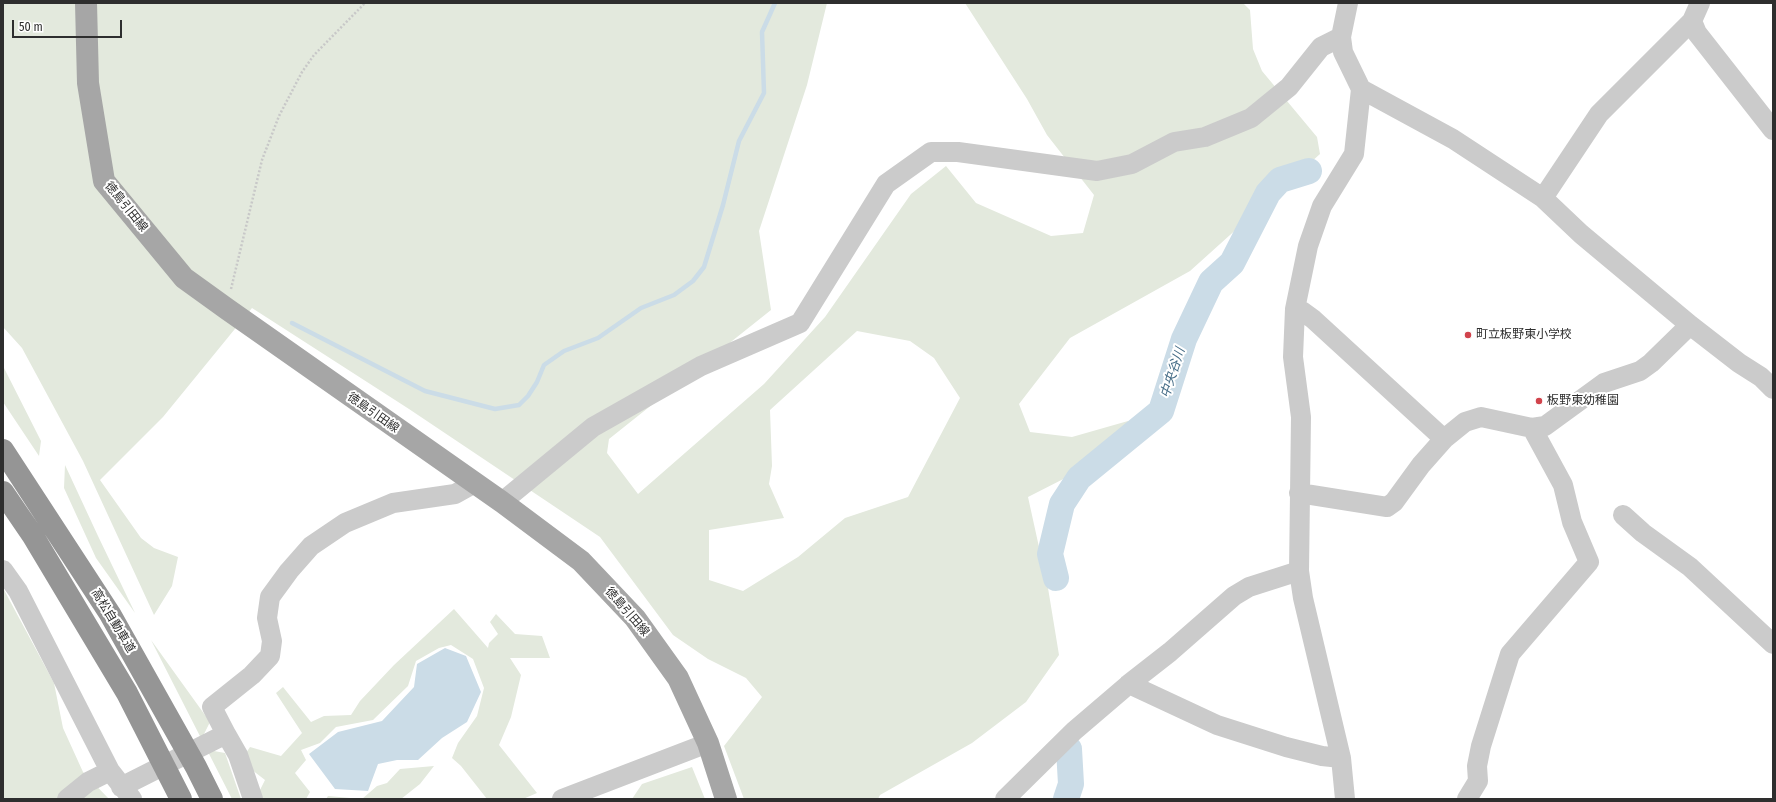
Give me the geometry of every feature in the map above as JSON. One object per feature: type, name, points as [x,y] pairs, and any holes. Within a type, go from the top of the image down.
[{"type":"highway","points":[[3,445],[25,481]]},
{"type":"highway","name":"高松自動車道","points":[[3,450],[25,481],[110,614],[196,767],[212,799]]},
{"type":"highway","name":"高松自動車道","points":[[3,492],[33,536],[128,693],[181,799]]},
{"type":"main road","name":"徳島引田線","points":[[86,3],[88,83],[104,181],[184,278],[473,484],[502,502],[581,561],[635,618],[678,678],[708,743],[726,799]]},
{"type":"street","points":[[1347,798],[1341,758],[1303,598],[1299,571],[1301,417],[1293,357],[1295,309],[1308,246],[1322,206],[1354,154],[1361,89],[1343,52],[1341,37],[1348,3]]},
{"type":"street","points":[[1696,12],[1697,33],[1773,130]]},
{"type":"street","points":[[1543,198],[1599,114],[1696,12]]},
{"type":"street","points":[[502,502],[593,427],[702,366],[800,323],[886,184],[931,152],[958,152],[1097,171],[1132,164],[1174,142],[1206,137],[1251,118],[1289,87],[1321,47],[1341,37]]},
{"type":"street","points":[[1361,89],[1453,139],[1543,198],[1581,234],[1690,325],[1740,363],[1769,377]]},
{"type":"street","points":[[1295,309],[1302,311],[1313,319],[1444,439]]},
{"type":"street","points":[[1299,493],[1387,507],[1394,502],[1421,465],[1444,439],[1466,422],[1481,417],[1532,428],[1545,426],[1604,383],[1640,371],[1651,363],[1690,325]]},
{"type":"street","points":[[1467,799],[1478,781],[1477,766],[1481,746],[1510,654],[1589,562],[1572,522],[1563,485],[1532,428]]},
{"type":"street","points":[[253,799],[238,755],[223,736],[212,707],[252,675],[270,656],[272,641],[267,618],[270,597],[288,571],[311,546],[345,523],[393,503],[455,494],[473,484]]},
{"type":"street","points":[[1623,515],[1644,533],[1690,567],[1773,644]]},
{"type":"street","points":[[3,570],[18,591],[123,785]]},
{"type":"street","points":[[1005,799],[1074,731],[1129,684],[1170,652],[1234,596],[1249,587],[1299,571]]},
{"type":"street","points":[[1129,684],[1217,725],[1286,747],[1322,756],[1341,758]]},
{"type":"street","points":[[67,799],[88,782],[123,785],[223,736]]},
{"type":"street","points":[[562,799],[708,743]]},
{"type":"path","points":[[227,309],[262,160],[279,116],[302,72],[314,55],[365,3]]},
{"type":"shaded area","points":[[3,3],[827,3],[807,85],[759,231],[771,310],[609,439],[607,453],[638,494],[764,384],[825,317],[911,194],[946,166],[976,203],[1051,236],[1083,233],[1094,195],[1047,135],[1027,99],[965,3],[1243,3],[1250,10],[1253,49],[1262,71],[1317,137],[1320,154],[1190,271],[1070,338],[1019,404],[1030,432],[1072,437],[1128,421],[1134,443],[1028,497],[1048,588],[1059,655],[1026,702],[972,743],[880,795],[878,799],[744,799],[724,746],[762,697],[746,678],[708,659],[673,635],[600,537],[409,409],[252,308],[163,417],[100,480],[141,538],[154,548],[178,557],[172,586],[154,615],[83,461],[22,348],[3,327]],"holes":[[[857,331],[910,341],[934,358],[960,398],[908,497],[845,518],[798,557],[743,591],[709,580],[709,530],[784,518],[769,484],[772,466],[770,410]]]},
{"type":"shaded area","points":[[3,366],[41,441],[39,456],[3,402]]},
{"type":"shaded area","points":[[65,465],[135,613],[96,558],[64,488]]},
{"type":"shaded area","points":[[3,588],[54,683],[63,728],[83,772],[109,799],[3,799]]},
{"type":"shaded area","points":[[454,609],[488,648],[489,643],[498,634],[490,622],[496,614],[515,634],[542,636],[550,658],[510,658],[521,675],[511,717],[499,745],[537,793],[523,799],[487,799],[461,766],[452,758],[458,743],[477,716],[484,688],[473,659],[451,645],[439,648],[416,661],[408,686],[373,720],[336,727],[320,743],[301,750],[306,760],[295,773],[310,792],[306,799],[261,799],[260,790],[265,780],[247,766],[246,753],[250,747],[281,756],[302,733],[276,693],[283,687],[311,722],[324,716],[351,715],[360,701],[394,665]]},
{"type":"shaded area","points":[[151,640],[210,722],[204,734],[214,751],[225,753],[241,799],[232,799]]},
{"type":"shaded area","points":[[434,766],[420,784],[401,799],[362,799],[377,786],[387,783],[400,769]]},
{"type":"shaded area","points":[[692,767],[705,799],[632,799],[642,784]]},
{"type":"shaded area","points":[[328,796],[362,799],[326,799]]},
{"type":"water","points":[[445,648],[466,656],[481,692],[467,722],[442,738],[418,760],[397,760],[378,764],[368,791],[335,789],[309,754],[338,732],[382,721],[414,687],[417,664]]},
{"type":"waterway","points":[[292,323],[425,391],[495,409],[519,405],[528,396],[537,382],[544,365],[564,351],[598,338],[641,308],[674,295],[693,281],[704,267],[723,205],[739,141],[764,93],[762,32],[775,3]]},
{"type":"waterway","name":"中央谷川","points":[[1056,578],[1050,554],[1062,504],[1079,478],[1161,411],[1184,339],[1211,282],[1232,263],[1268,193],[1280,180],[1309,171]]},
{"type":"waterway","name":"中央谷川","points":[[1066,799],[1071,784],[1069,749]]},
{"type":"place","name":"町立板野東小学校","points":[[1468,335]]},
{"type":"place","name":"板野東幼稚園","points":[[1539,401]]}]
